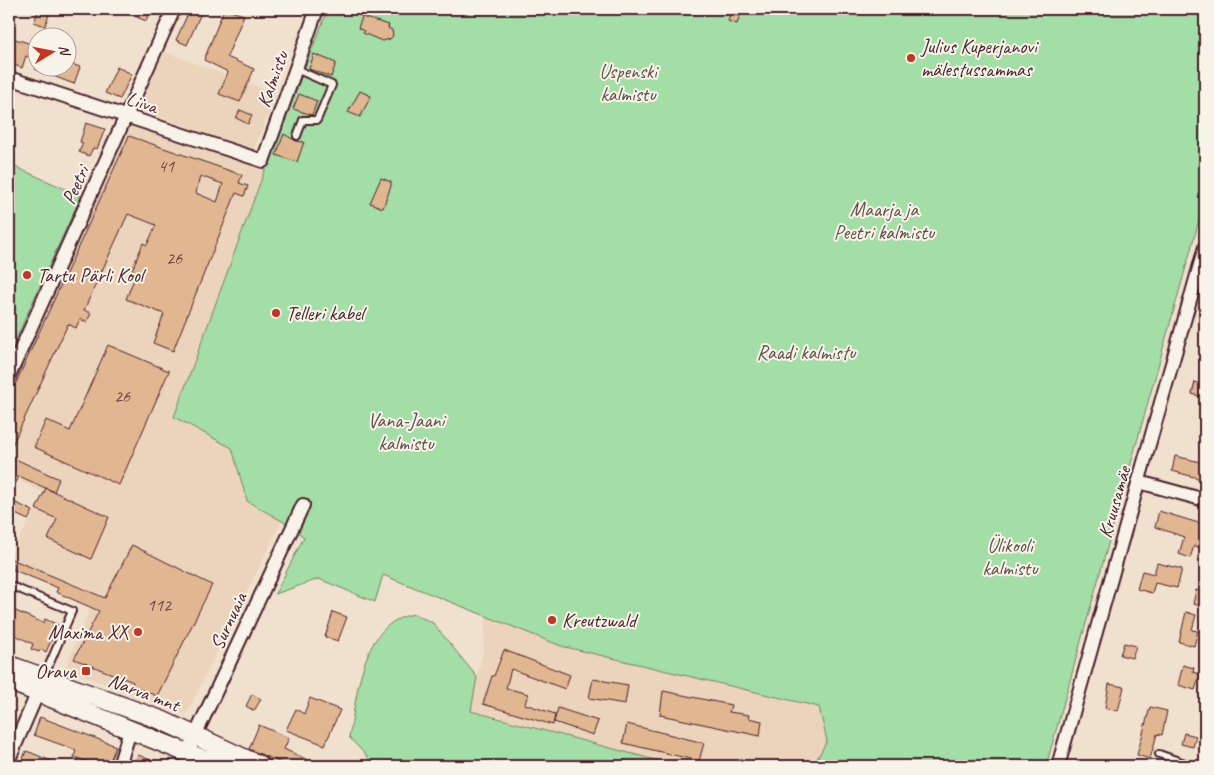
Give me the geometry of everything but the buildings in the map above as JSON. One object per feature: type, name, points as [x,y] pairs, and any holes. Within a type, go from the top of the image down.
[{"type":"main road","name":"Narva mnt","points":[[9,664],[41,685],[130,731],[220,766]]},
{"type":"main road","name":"Narva mnt","points":[[9,681],[41,685],[136,710],[261,766]]},
{"type":"street","name":"Peetri","points":[[9,376],[174,9]]},
{"type":"street","name":"Kalmistu","points":[[265,162],[317,9]]},
{"type":"street","name":"Liiva","points":[[9,78],[265,162]]},
{"type":"street","name":"Kruusamäe","points":[[1058,766],[1139,482],[1200,283],[1205,247]]},
{"type":"street","points":[[1139,482],[1205,500]]},
{"type":"street","name":"Surnuaia","points":[[187,753],[303,504]]},
{"type":"street","points":[[9,759],[41,685]]},
{"type":"street","points":[[119,766],[130,731]]},
{"type":"lane","points":[[296,69],[332,85],[317,120],[303,120],[297,136]]},
{"type":"lane","points":[[9,585],[72,611],[41,685]]},
{"type":"lane","points":[[1159,754],[1193,766]]},
{"type":"shaded area","points":[[163,51],[276,94],[254,150],[137,109]]},
{"type":"shaded area","points":[[128,125],[265,170],[174,416],[233,448],[247,501],[282,521],[186,715],[65,669],[96,594],[9,558],[44,493],[9,476],[9,389]]},
{"type":"shaded area","points":[[486,615],[561,646],[819,707],[827,741],[813,766],[678,766],[470,710],[483,651]]},
{"type":"green space","name":"Maarja ja Peetri kalmistu","points":[[328,9],[1205,9],[1205,199],[1046,766],[813,766],[827,741],[819,707],[561,646],[383,575],[375,602],[319,579],[275,594],[304,537],[282,521],[247,501],[232,448],[174,417],[267,164]]},
{"type":"green space","name":"Tartu Pärli Kool","points":[[9,164],[81,196],[9,354]]},
{"type":"green space","points":[[414,614],[433,623],[477,677],[471,711],[678,766],[376,766],[349,737],[359,682],[372,646],[382,631],[396,620]]},
{"type":"place","name":"Julius Kuperjanovi mälestussammas","points":[[911,58]]},
{"type":"place","name":"Tartu Pärli Kool","points":[[27,275]]},
{"type":"place","name":"Telleri kabel","points":[[276,313]]},
{"type":"place","name":"Kreutzwald","points":[[552,620]]},
{"type":"place","name":"Maxima XX","points":[[138,632]]},
{"type":"place","name":"Orava","points":[[86,671]]},
{"type":"park label","name":"Uspenski kalmistu","points":[[628,82]]},
{"type":"park label","name":"Raadi kalmistu","points":[[806,352]]},
{"type":"park label","name":"Vana-Jaani kalmistu","points":[[406,432]]},
{"type":"park label","name":"Ülikooli kalmistu","points":[[1010,556]]}]
